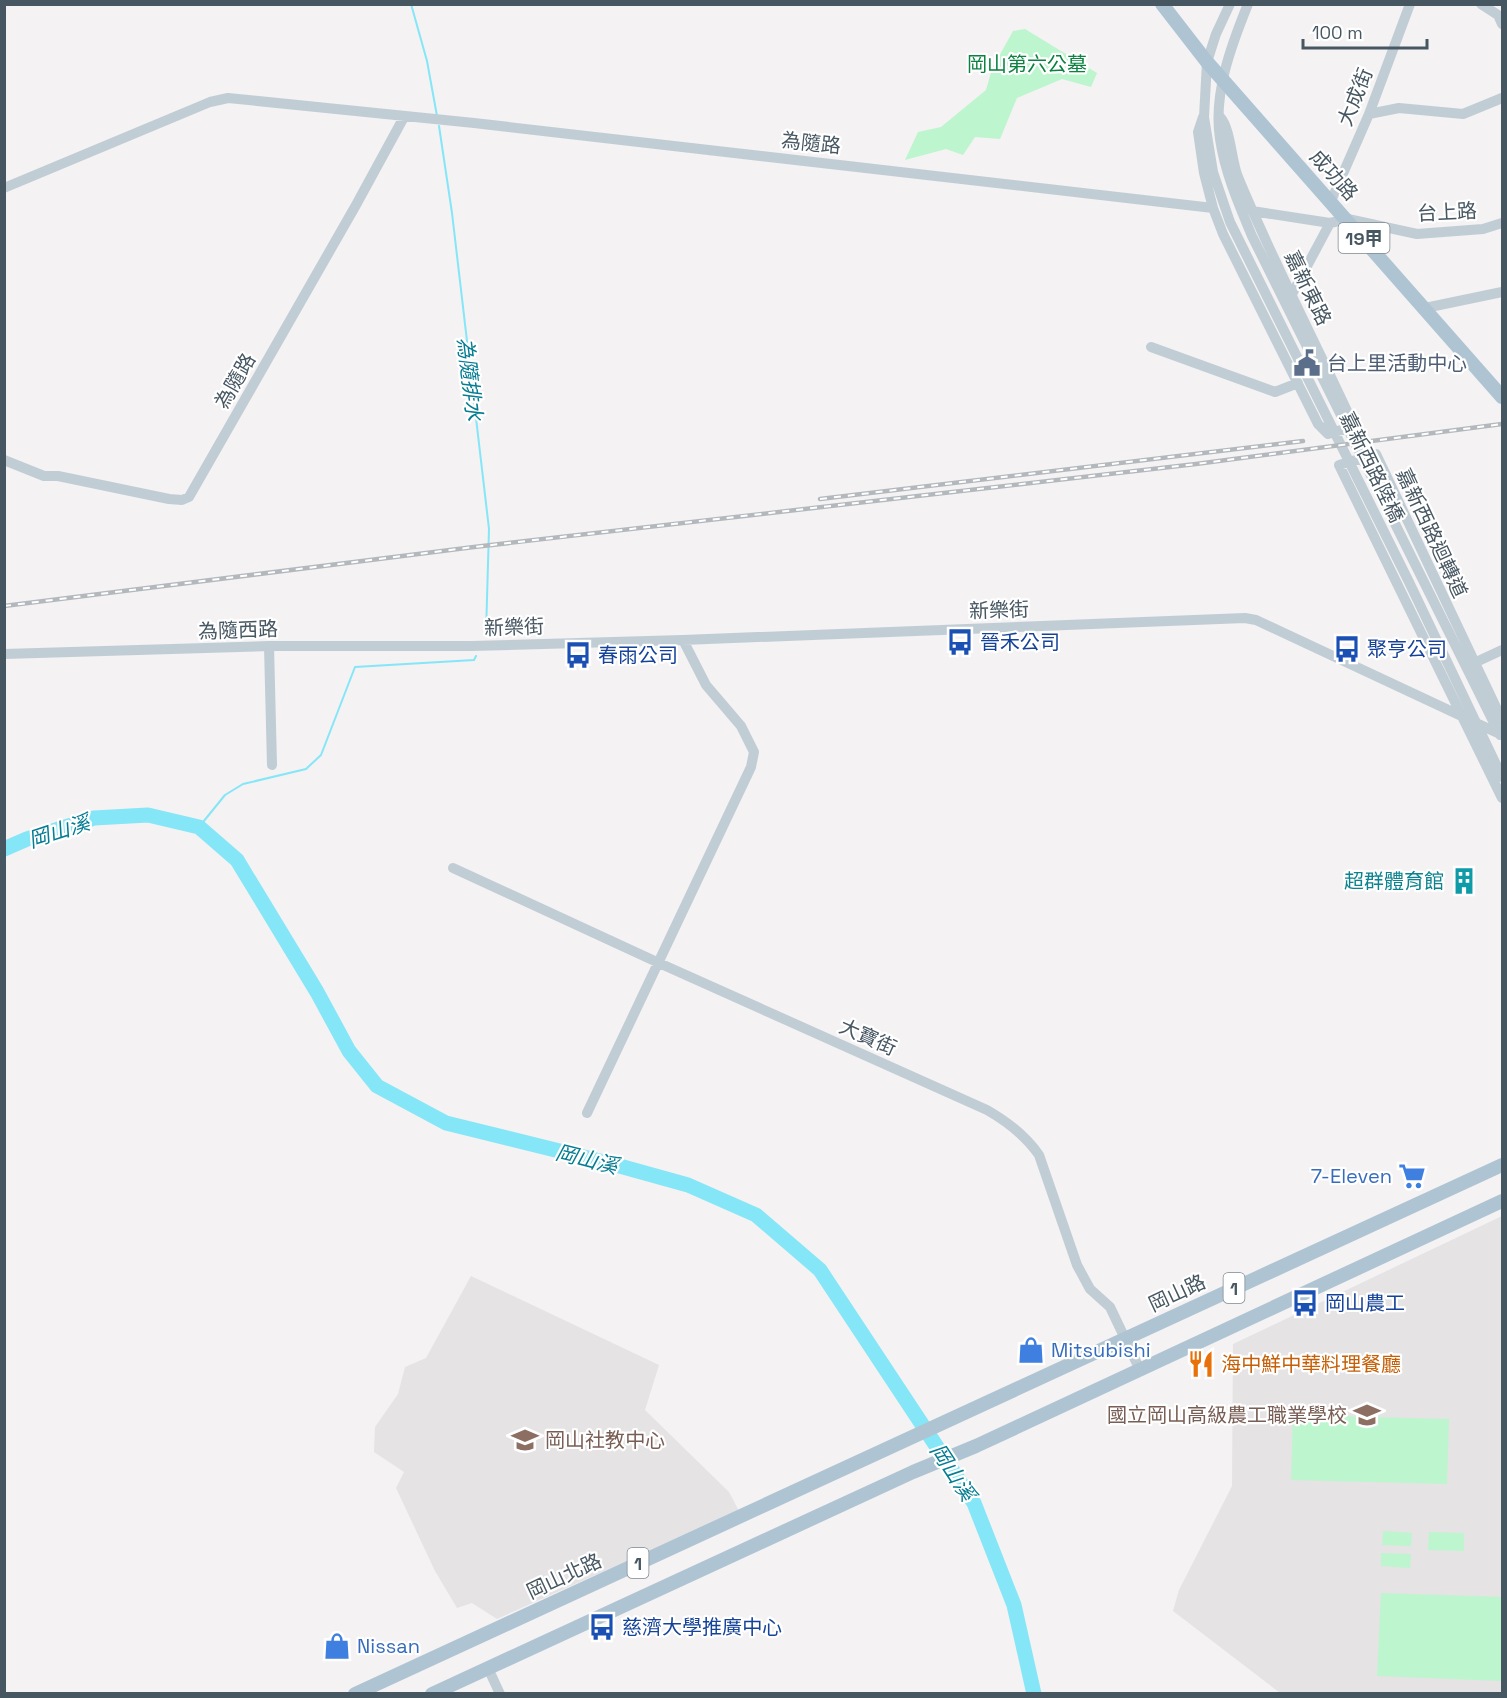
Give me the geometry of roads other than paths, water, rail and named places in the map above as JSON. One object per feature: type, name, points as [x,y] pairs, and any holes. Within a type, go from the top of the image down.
[{"type":"main road","name":"成功路","points":[[1162,4],[1208,62],[1503,398]]},
{"type":"main road","name":"岡山路","points":[[920,1432],[1503,1165]]},
{"type":"main road","name":"1","points":[[432,1694],[1503,1201]]},
{"type":"main road","name":"岡山北路","points":[[356,1694],[920,1432]]},
{"type":"street","name":"嘉新東路","points":[[1213,172],[1204,117],[1208,62],[1216,34],[1230,4]]},
{"type":"street","name":"嘉新東路","points":[[1228,174],[1220,138],[1224,79],[1232,42],[1248,4]]},
{"type":"street","name":"大成街","points":[[1331,201],[1369,114],[1410,4]]},
{"type":"street","points":[[1481,4],[1498,15],[1503,24]]},
{"type":"street","name":"為隨路","points":[[4,188],[217,100],[228,98],[497,126],[1213,208]]},
{"type":"street","points":[[1369,114],[1399,108],[1463,114],[1503,98]]},
{"type":"street","name":"為隨路","points":[[4,460],[44,476],[58,476],[169,499],[182,500],[189,497],[404,117]]},
{"type":"street","name":"嘉新東路","points":[[1204,117],[1198,132],[1204,173],[1222,234],[1318,424],[1328,434],[1354,426],[1252,211],[1233,163],[1226,124],[1220,117]]},
{"type":"street","name":"嘉新西路陸橋","points":[[1213,172],[1230,222],[1503,777]]},
{"type":"street","name":"嘉新西路陸橋","points":[[1228,174],[1252,236],[1503,741]]},
{"type":"street","name":"台上路","points":[[1252,211],[1330,223],[1348,219],[1417,234],[1483,229],[1503,223]]},
{"type":"street","points":[[1261,310],[1291,296],[1330,223]]},
{"type":"street","points":[[1425,308],[1503,292]]},
{"type":"street","points":[[1151,347],[1275,392],[1298,383]]},
{"type":"street","name":"嘉新西路迴轉道","points":[[1463,718],[1339,465],[1376,454],[1503,720]]},
{"type":"street","name":"新樂街","points":[[472,646],[1245,618],[1256,620],[1326,651],[1503,735]]},
{"type":"street","points":[[587,1113],[751,766],[754,752],[741,726],[705,685],[683,640]]},
{"type":"street","points":[[269,646],[272,765]]},
{"type":"street","name":"為隨西路","points":[[4,654],[269,646],[472,646]]},
{"type":"street","points":[[1474,663],[1503,650]]},
{"type":"street","points":[[1463,718],[1503,798]]},
{"type":"street","name":"大寶街","points":[[453,868],[987,1110],[1011,1124],[1039,1155],[1077,1265],[1090,1289],[1110,1307],[1140,1370]]},
{"type":"street","points":[[488,1668],[500,1694]]},
{"type":"waterway","name":"為隨排水","points":[[411,4],[427,61],[437,116]]},
{"type":"waterway","name":"為隨排水","points":[[439,126],[452,213],[489,529],[486,633]]},
{"type":"waterway","name":"為隨排水","points":[[199,827],[225,795],[243,784],[306,769],[321,755],[355,667],[474,660],[476,656]]},
{"type":"waterway","name":"岡山溪","points":[[4,849],[27,839],[94,818],[148,815],[199,827],[237,860],[317,992],[349,1051],[377,1086],[446,1123],[688,1185],[756,1215],[820,1270],[974,1503],[1014,1605],[1034,1694]]},
{"type":"railway","points":[[4,606],[474,547],[1196,464],[1502,424]]},
{"type":"railway","points":[[820,499],[1303,441]]},
{"type":"place","name":"台上里活動中心","points":[[1307,363]]},
{"type":"place","name":"晉禾公司","points":[[960,642]]},
{"type":"place","name":"聚亨公司","points":[[1347,649]]},
{"type":"place","name":"春雨公司","points":[[578,655]]},
{"type":"place","name":"超群體育館","points":[[1464,881]]},
{"type":"place","name":"7-Eleven","points":[[1412,1176]]},
{"type":"place","name":"岡山農工","points":[[1305,1303]]},
{"type":"place","name":"Mitsubishi","points":[[1031,1350]]},
{"type":"place","name":"海中鮮中華料理餐廳","points":[[1201,1364]]},
{"type":"place","name":"國立岡山高級農工職業學校","points":[[1367,1415]]},
{"type":"place","name":"岡山社教中心","points":[[525,1440]]},
{"type":"place","name":"慈濟大學推廣中心","points":[[602,1627]]},
{"type":"place","name":"Nissan","points":[[337,1646]]},
{"type":"park label","name":"岡山第六公墓","points":[[1027,64]]}]
